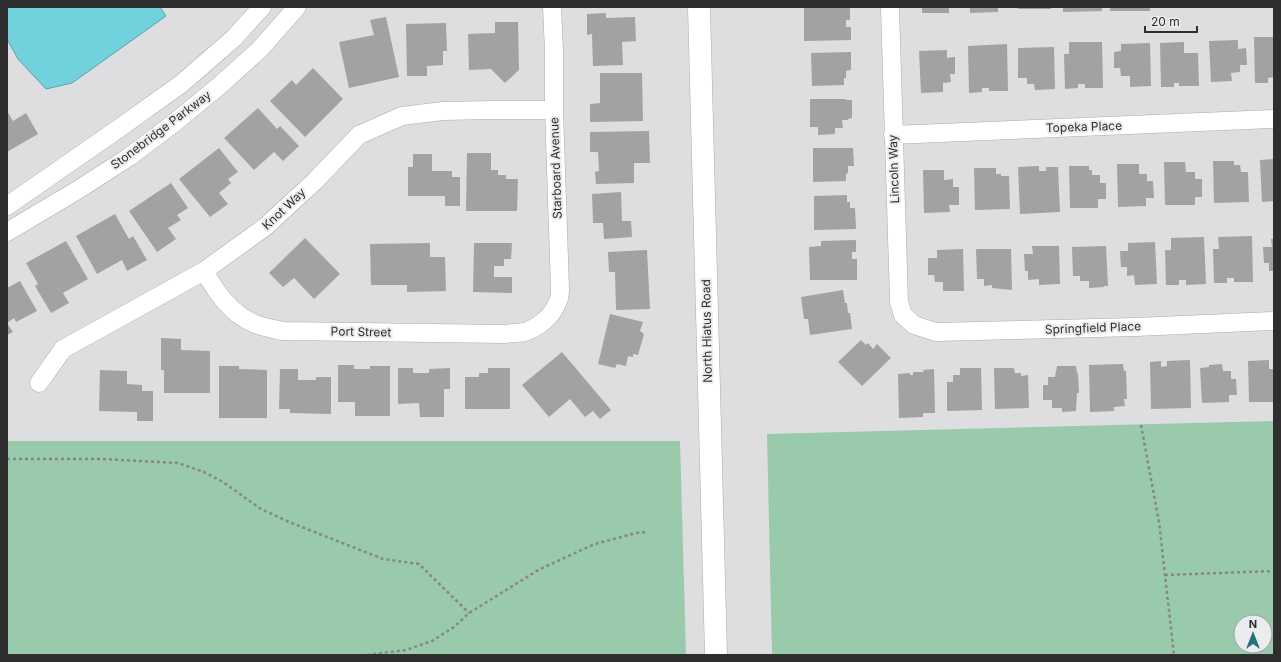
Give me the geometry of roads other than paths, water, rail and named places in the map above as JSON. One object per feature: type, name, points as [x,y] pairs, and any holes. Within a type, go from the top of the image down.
[{"type":"street","name":"Stonebridge Parkway","points":[[7,206],[181,84],[234,38],[262,7]]},
{"type":"street","name":"Stonebridge Parkway","points":[[7,232],[76,191],[174,124],[259,50],[297,7]]},
{"type":"street","name":"Starboard Avenue","points":[[542,323],[555,309],[559,300],[560,289],[552,7]]},
{"type":"street","name":"North Hiatus Road","points":[[699,7],[716,655]]},
{"type":"street","name":"Lincoln Way","points":[[890,7],[899,302],[903,315],[914,325]]},
{"type":"street","name":"Knot Way","points":[[39,383],[63,349],[204,271],[265,228],[359,135],[402,116],[443,111],[554,110]]},
{"type":"street","name":"Topeka Place","points":[[893,135],[1274,119]]},
{"type":"street","name":"Port Street","points":[[204,271],[218,294],[232,310],[255,324],[283,331],[505,334],[523,332],[535,328],[542,323]]},
{"type":"street","name":"Springfield Place","points":[[914,325],[936,332],[1136,327],[1274,321]]},
{"type":"water","points":[[7,7],[160,7],[166,16],[72,83],[46,89],[18,59],[7,39]]}]
